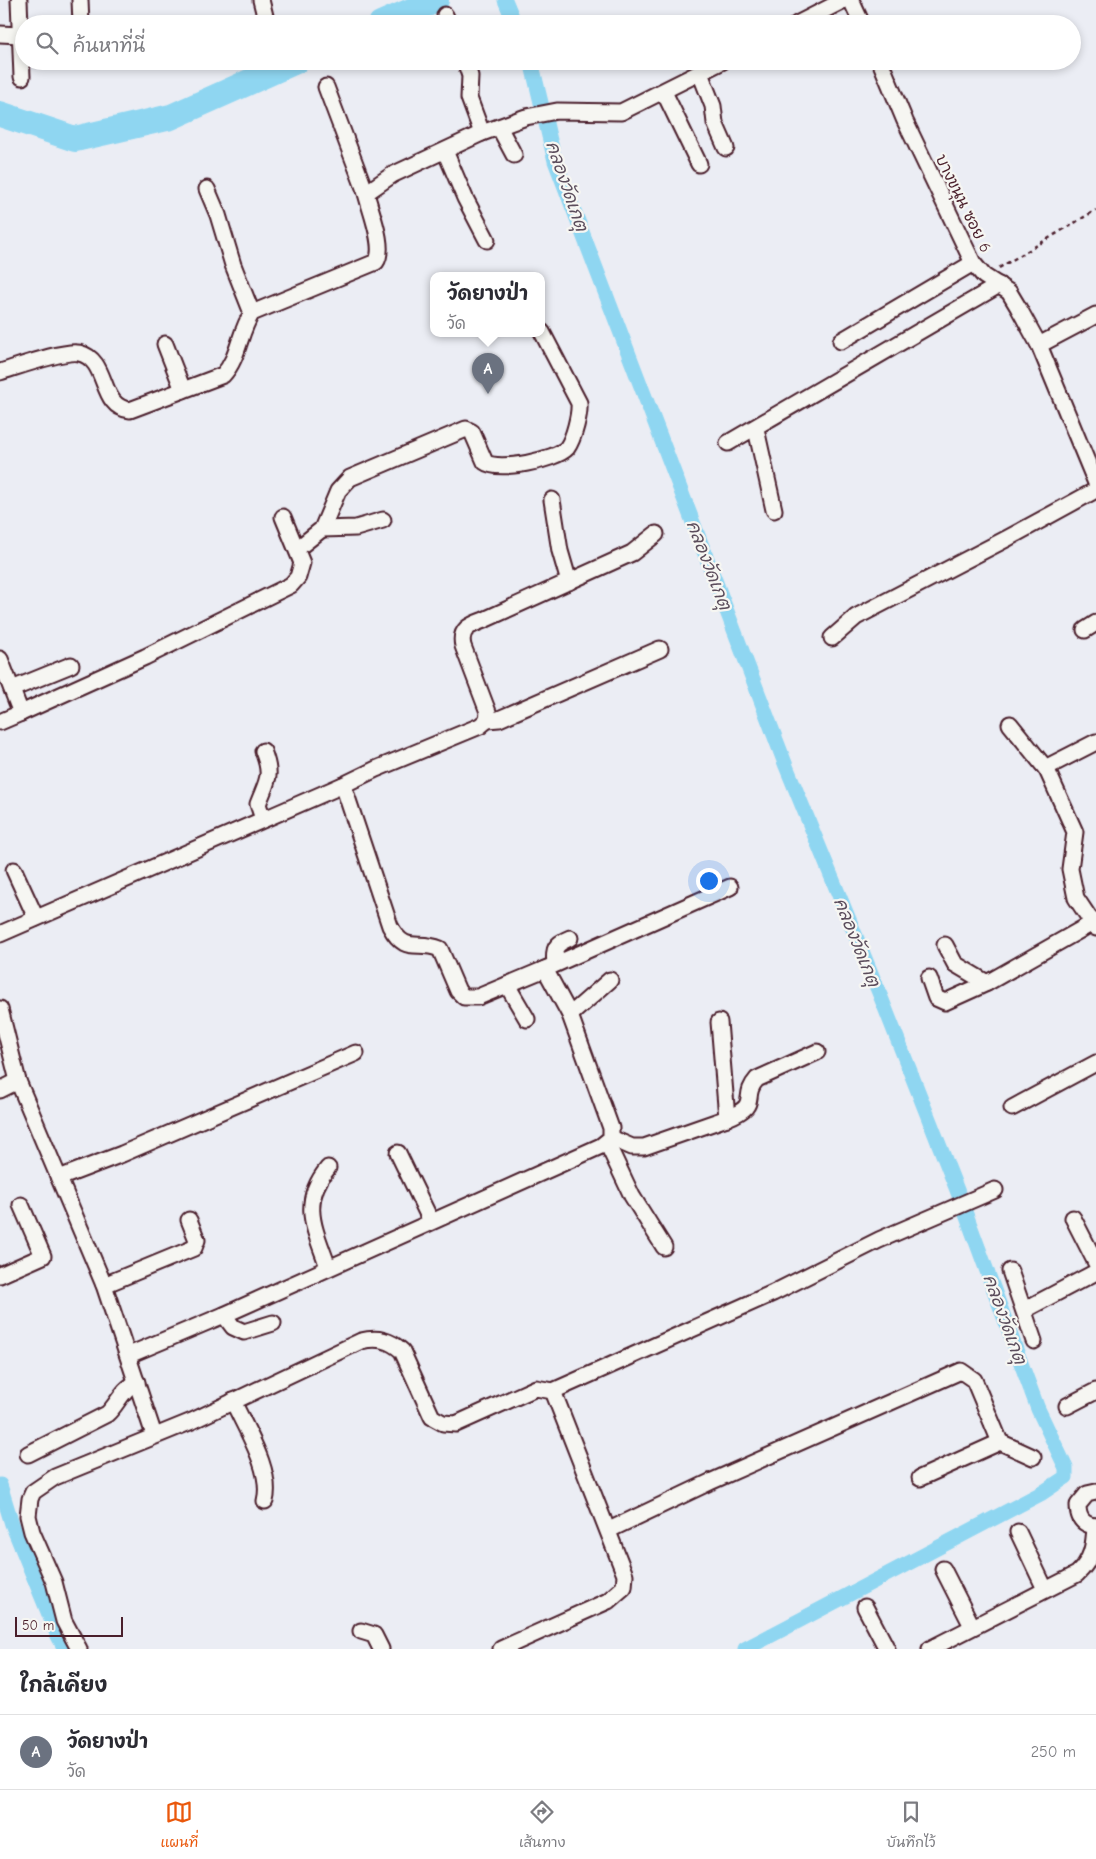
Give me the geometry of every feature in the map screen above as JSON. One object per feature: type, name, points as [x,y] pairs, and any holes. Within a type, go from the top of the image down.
[{"type":"street","points":[[19,0],[19,15]]},
{"type":"street","points":[[80,0],[81,15]]},
{"type":"street","points":[[261,0],[265,15]]},
{"type":"street","points":[[815,15],[844,0]]},
{"type":"street","points":[[851,0],[858,15]]},
{"type":"street","points":[[0,34],[15,35]]},
{"type":"street","points":[[22,70],[22,77]]},
{"type":"street","points":[[468,70],[470,76],[469,98],[482,133]]},
{"type":"street","points":[[366,194],[392,175],[482,133],[526,117],[557,111],[621,112],[706,70]]},
{"type":"street","name":"บางขนุน ซอย 6","points":[[884,70],[905,121],[973,264],[984,276],[999,285],[1013,298],[1039,345],[1096,483]]},
{"type":"street","points":[[700,73],[713,106],[715,123],[726,148]]},
{"type":"street","points":[[0,372],[78,353],[95,362],[112,401],[124,410],[130,410],[223,375],[229,369],[246,322],[252,313],[376,262],[380,256],[380,247],[366,194],[326,87]]},
{"type":"street","points":[[664,92],[699,164]]},
{"type":"street","points":[[499,127],[514,155]]},
{"type":"street","points":[[445,150],[465,198],[487,240]]},
{"type":"street","points":[[207,189],[252,313]]},
{"type":"street","points":[[841,341],[973,264]]},
{"type":"street","points":[[728,443],[756,429],[999,285]]},
{"type":"street","points":[[1039,345],[1096,315]]},
{"type":"street","points":[[297,549],[322,529],[338,491],[350,478],[466,429],[472,432],[485,462],[494,466],[523,463],[557,455],[566,449],[570,442],[579,402],[545,337]]},
{"type":"street","points":[[165,344],[183,390]]},
{"type":"street","points":[[756,429],[774,510]]},
{"type":"street","points":[[832,638],[856,616],[1008,538],[1096,490]]},
{"type":"street","points":[[552,500],[560,551],[569,582]]},
{"type":"street","points":[[0,722],[146,657],[291,585],[302,570],[302,563],[284,517]]},
{"type":"street","points":[[322,529],[356,528],[383,520]]},
{"type":"street","points":[[487,720],[488,712],[462,646],[461,638],[464,630],[469,625],[632,553],[656,534]]},
{"type":"street","points":[[0,934],[376,769],[480,726],[487,720],[499,718],[660,650]]},
{"type":"street","points":[[0,659],[21,713]]},
{"type":"street","points":[[12,689],[71,665]]},
{"type":"street","points":[[929,978],[936,998],[945,1002],[986,983],[1095,924],[1076,898],[1070,869],[1075,832],[1047,770],[1010,724]]},
{"type":"street","points":[[1047,770],[1051,765],[1096,742]]},
{"type":"street","points":[[263,751],[270,773],[267,785],[258,804],[263,819]]},
{"type":"street","points":[[342,785],[396,939],[404,944],[416,947],[434,947],[440,950],[458,991],[464,997],[478,997],[730,887]]},
{"type":"street","points":[[14,870],[36,918]]},
{"type":"street","points":[[570,938],[556,946],[550,967],[605,1110],[612,1133],[609,1140],[632,1196],[664,1247]]},
{"type":"street","points":[[945,945],[955,964],[986,983]]},
{"type":"street","points":[[570,1015],[610,980]]},
{"type":"street","points":[[507,985],[527,1019]]},
{"type":"street","points":[[0,1009],[18,1081],[104,1285],[154,1434]]},
{"type":"street","points":[[719,1022],[728,1118]]},
{"type":"street","points":[[129,1355],[224,1315],[609,1140],[632,1147],[644,1147],[744,1112],[747,1108],[753,1083],[757,1079],[816,1052]]},
{"type":"street","points":[[58,1178],[122,1154],[356,1053]]},
{"type":"street","points":[[1012,1108],[1096,1063]]},
{"type":"street","points":[[0,1090],[18,1081]]},
{"type":"street","points":[[398,1153],[431,1221]]},
{"type":"street","points":[[328,1168],[313,1192],[310,1212],[328,1267]]},
{"type":"street","points":[[79,1649],[64,1621],[54,1582],[32,1532],[28,1516],[30,1498],[34,1492],[55,1477],[154,1434],[192,1420],[361,1341],[371,1339],[394,1343],[402,1351],[432,1417],[442,1423],[456,1424],[473,1418],[536,1388],[553,1391],[773,1293],[832,1262],[995,1190]]},
{"type":"street","points":[[0,1275],[43,1256],[21,1205]]},
{"type":"street","points":[[1073,1218],[1096,1263]]},
{"type":"street","points":[[104,1285],[194,1248],[197,1240],[189,1220]]},
{"type":"street","points":[[1010,1270],[1034,1341]]},
{"type":"street","points":[[1024,1310],[1096,1272]]},
{"type":"street","points":[[224,1315],[233,1328],[244,1332],[273,1323]]},
{"type":"street","points":[[609,1530],[719,1478],[961,1371],[974,1380],[1000,1442],[1033,1457]]},
{"type":"street","points":[[28,1454],[106,1414],[114,1408],[126,1389],[137,1382]]},
{"type":"street","points":[[501,1649],[517,1646],[608,1601],[624,1587],[625,1575],[609,1530],[553,1391]]},
{"type":"street","points":[[1067,1406],[1096,1391]]},
{"type":"street","points":[[233,1401],[264,1471],[268,1491],[265,1501]]},
{"type":"street","points":[[920,1478],[1000,1442]]},
{"type":"street","points":[[930,1649],[1076,1574],[1086,1566],[1092,1554],[1095,1526],[1087,1525],[1081,1520],[1078,1505],[1087,1494],[1096,1492]]},
{"type":"street","points":[[1018,1532],[1045,1589]]},
{"type":"street","points":[[943,1569],[972,1626]]},
{"type":"street","points":[[866,1607],[887,1649]]},
{"type":"street","points":[[361,1631],[374,1635],[381,1649]]},
{"type":"path","points":[[984,276],[1096,210]]},
{"type":"waterway","points":[[402,15],[436,0]]},
{"type":"waterway","name":"คลองวัดเกตุ","points":[[505,0],[511,15]]},
{"type":"waterway","points":[[0,114],[75,139],[171,117],[276,70]]},
{"type":"waterway","name":"คลองวัดเกตุ","points":[[533,70],[555,161],[786,766],[880,995],[957,1190],[1038,1409],[1066,1468],[1066,1477],[1042,1493],[745,1649]]},
{"type":"waterway","points":[[0,1485],[12,1524],[57,1634],[65,1649]]},
{"type":"place","name":"วัดยางป่า","points":[[488,394]]}]
